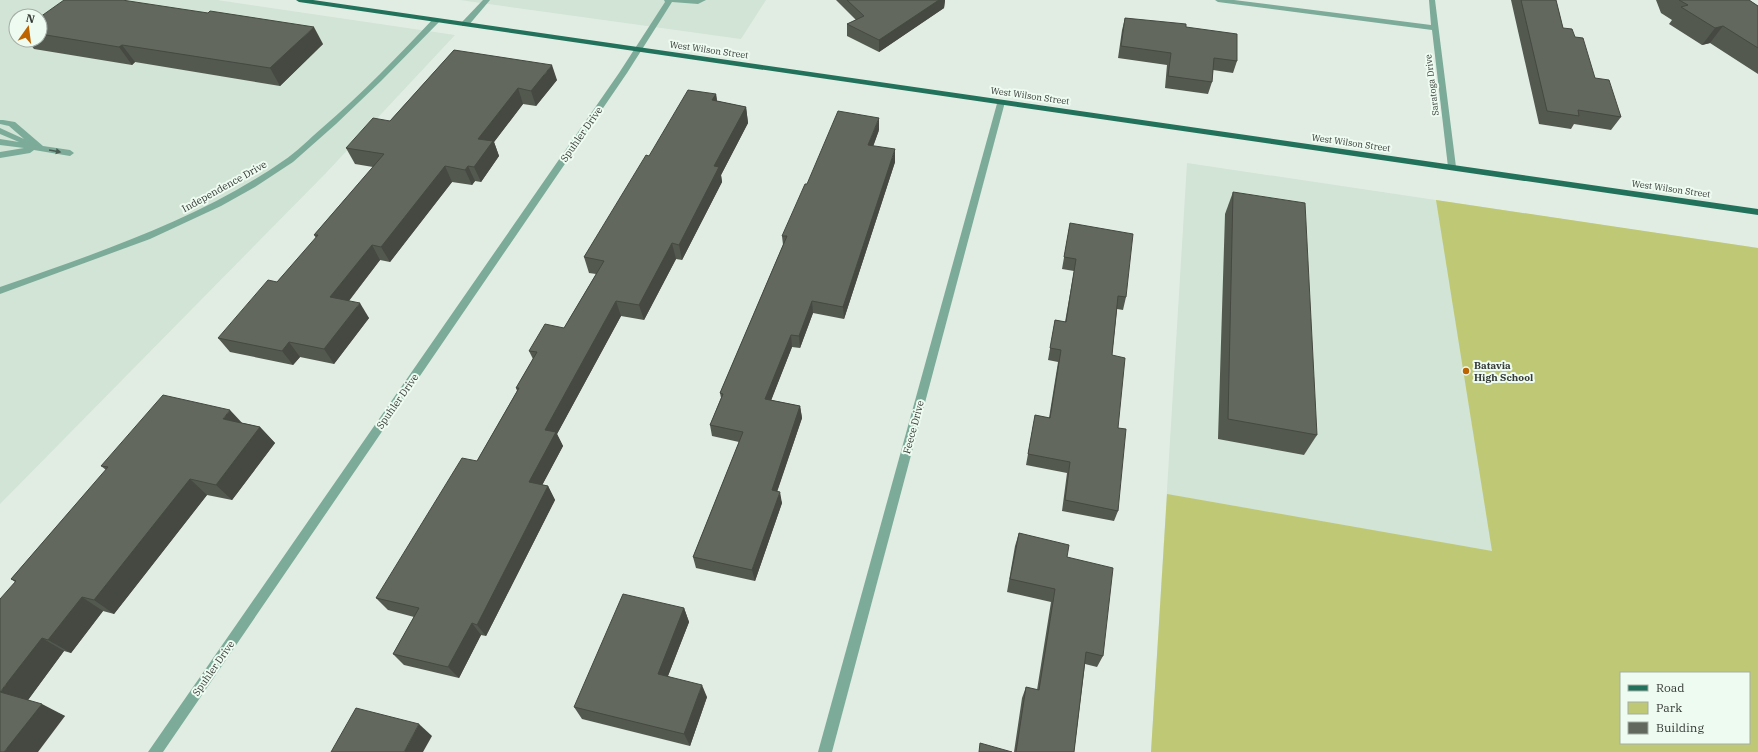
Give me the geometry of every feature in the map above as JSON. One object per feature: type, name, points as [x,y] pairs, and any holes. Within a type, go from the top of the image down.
[{"type":"main road","name":"West Wilson Street","points":[[299,0],[1758,212]]},
{"type":"street","points":[[465,24],[487,0]]},
{"type":"street","points":[[668,0],[698,2],[703,0]]},
{"type":"street","name":"Spuhler Drive","points":[[155,752],[639,50],[668,0]]},
{"type":"street","points":[[1218,0],[1435,28]]},
{"type":"street","name":"Saratoga Drive","points":[[1432,0],[1452,167]]},
{"type":"street","name":"Independence Drive","points":[[0,291],[126,246],[182,222],[242,191],[287,162],[352,107],[437,20]]},
{"type":"street","name":"Feece Drive","points":[[825,752],[1001,102]]},
{"type":"street","points":[[3,122],[12,124],[40,148]]},
{"type":"street","points":[[0,131],[40,148]]},
{"type":"street","points":[[0,142],[70,153]]},
{"type":"street","points":[[0,150],[40,148]]},
{"type":"street","points":[[0,155],[40,148]]},
{"type":"shaded area","points":[[0,0],[217,0],[455,35],[325,174],[0,504]]},
{"type":"shaded area","points":[[460,0],[766,0],[741,39]]},
{"type":"shaded area","name":"Batavia High School","points":[[1187,163],[1758,248],[1758,752],[1151,752]]},
{"type":"green space","name":"Batavia High School","points":[[1436,200],[1758,248],[1758,752],[1151,752],[1167,494],[1492,551]]},
{"type":"building","points":[[64,0],[122,0],[208,13],[210,11],[314,27],[270,68],[122,45],[119,47],[48,35],[48,11]]},
{"type":"building","points":[[847,0],[939,0],[879,40],[847,24],[864,16]]},
{"type":"building","points":[[1521,0],[1556,0],[1563,28],[1572,29],[1575,37],[1583,38],[1595,78],[1609,80],[1621,117],[1578,110],[1579,116],[1547,111]]},
{"type":"building","points":[[1679,0],[1749,0],[1758,6],[1758,48],[1723,26],[1715,28],[1681,7],[1688,5]]},
{"type":"building","points":[[1125,18],[1186,24],[1186,27],[1237,34],[1237,61],[1214,58],[1212,82],[1168,76],[1171,53],[1121,46]]},
{"type":"building","points":[[454,50],[552,65],[531,91],[518,88],[478,139],[493,141],[474,167],[468,166],[465,170],[445,166],[381,247],[372,245],[330,297],[360,303],[324,349],[289,342],[282,351],[218,338],[268,280],[277,282],[318,235],[314,235],[384,154],[346,148],[373,118],[390,121]]},
{"type":"building","points":[[688,90],[716,94],[712,100],[746,107],[714,166],[719,167],[679,245],[672,243],[639,305],[616,301],[545,430],[556,432],[529,482],[548,486],[477,625],[472,623],[448,667],[393,654],[419,608],[376,598],[462,458],[477,461],[519,388],[516,388],[537,352],[529,351],[545,324],[564,328],[604,261],[584,257],[646,155],[649,156]]},
{"type":"building","points":[[838,111],[879,118],[868,145],[895,149],[843,307],[812,301],[799,336],[791,335],[765,399],[800,406],[772,490],[780,492],[752,570],[693,557],[743,432],[710,425],[723,394],[720,393],[787,236],[782,236],[805,184],[807,184]]},
{"type":"building","points":[[1233,192],[1305,203],[1317,435],[1228,419]]},
{"type":"building","points":[[1070,223],[1133,234],[1126,297],[1118,296],[1112,355],[1125,358],[1118,428],[1126,429],[1118,511],[1065,500],[1070,462],[1028,454],[1035,415],[1050,418],[1061,350],[1050,348],[1055,320],[1066,322],[1076,259],[1064,257]]},
{"type":"building","points":[[163,395],[230,410],[223,419],[260,427],[216,485],[190,479],[94,600],[82,597],[48,640],[42,638],[0,692],[0,599],[16,581],[11,579],[108,467],[101,466]]},
{"type":"building","points":[[1019,533],[1069,545],[1067,557],[1113,568],[1103,656],[1086,652],[1074,752],[1016,752],[1026,687],[1039,690],[1055,589],[1010,579]]},
{"type":"building","points":[[623,594],[684,608],[658,674],[702,685],[684,734],[574,707]]},
{"type":"building","points":[[0,692],[42,704],[4,752],[0,752]]},
{"type":"building","points":[[356,708],[419,724],[404,752],[331,752]]},
{"type":"building","points":[[980,743],[1012,752],[979,752]]},
{"type":"place","name":"Batavia High School","points":[[1466,371]]}]
